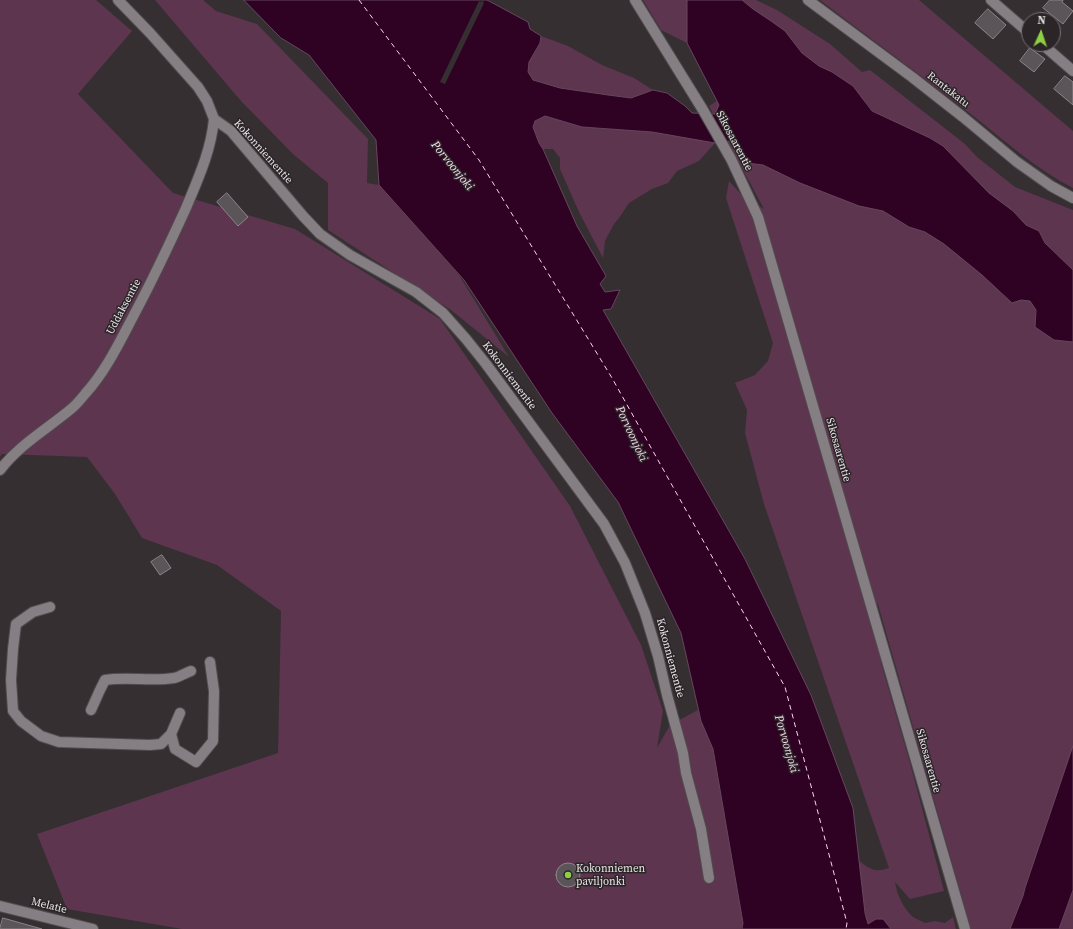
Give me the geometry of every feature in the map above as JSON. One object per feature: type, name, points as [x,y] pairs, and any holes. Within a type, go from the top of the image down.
[{"type":"street","points":[[118,0],[150,33],[198,87],[207,101],[214,119]]},
{"type":"street","name":"Sikosaarentie","points":[[635,0],[703,110],[731,159],[758,217],[965,929]]},
{"type":"street","name":"Rantakatu","points":[[808,0],[963,117],[1017,162],[1051,186],[1073,198]]},
{"type":"street","points":[[991,0],[1021,26]]},
{"type":"street","points":[[1051,52],[1073,71]]},
{"type":"street","name":"Uddaksentie","points":[[0,470],[36,435],[71,409],[87,392],[115,351],[174,236],[203,168],[213,135],[214,119]]},
{"type":"street","name":"Kokonniementie","points":[[214,119],[231,131],[320,234],[350,255],[416,292],[443,313],[481,358],[604,524],[628,570],[645,613],[656,649],[701,829],[709,878]]},
{"type":"street","points":[[50,607],[33,612],[16,624],[11,680],[13,711],[21,721],[41,736],[60,742],[150,745],[161,744],[171,734],[180,713]]},
{"type":"street","points":[[171,734],[175,750],[196,762],[213,741],[214,691],[210,662]]},
{"type":"street","points":[[91,710],[105,680],[117,678],[174,678],[191,671]]},
{"type":"street","name":"Melatie","points":[[0,906],[93,929]]},
{"type":"shaded area","points":[[0,0],[96,0],[132,31],[78,94],[173,193],[295,229],[440,319],[570,506],[641,645],[663,711],[657,748],[670,725],[698,710],[713,749],[743,923],[741,929],[182,929],[67,909],[37,834],[278,753],[281,611],[217,565],[142,538],[115,494],[87,457],[2,454],[0,457]]},
{"type":"shaded area","points":[[155,0],[203,0],[216,11],[257,24],[368,139],[367,183],[379,185],[459,275],[509,357],[451,310],[328,230],[328,183],[294,155],[241,101]]},
{"type":"shaded area","points":[[643,0],[712,0],[765,61],[872,111],[866,102],[828,77],[729,0],[756,0],[777,10],[830,44],[862,72],[870,70],[965,144],[977,157],[1015,187],[1073,210],[1073,929],[971,929],[877,601],[881,663],[910,763],[944,891],[910,899],[895,882],[896,887],[903,905],[913,917],[925,923],[935,921],[945,923],[953,917],[956,929],[891,929],[883,919],[876,919],[868,925],[858,860],[872,869],[880,870],[889,868],[764,504],[745,433],[747,410],[735,383],[755,375],[768,361],[773,343],[726,198],[729,181],[740,193],[764,209],[709,106],[717,101],[687,43],[661,30]]},
{"type":"shaded area","points":[[820,0],[919,0],[1073,131],[1073,188],[1033,163],[953,100]]},
{"type":"shaded area","points":[[541,36],[568,46],[602,65],[634,78],[653,90],[631,98],[560,88],[533,80],[528,72],[529,62],[540,43]]},
{"type":"shaded area","points":[[545,116],[582,127],[652,132],[715,143],[699,161],[677,171],[668,183],[652,189],[629,203],[614,224],[605,241],[603,258],[579,212],[560,169],[560,158],[553,149],[543,149],[539,143],[533,127],[535,121]]},
{"type":"water","name":"Porvoonjoki","points":[[244,0],[487,0],[528,22],[530,29],[541,36],[540,43],[529,62],[528,72],[533,80],[560,88],[631,98],[653,90],[667,93],[692,113],[715,114],[719,105],[687,43],[687,0],[742,0],[785,31],[802,53],[819,66],[832,72],[853,86],[872,111],[930,138],[943,146],[989,193],[1013,211],[1026,225],[1039,231],[1045,243],[1073,270],[1073,342],[1054,340],[1035,327],[1036,310],[1030,301],[1021,300],[1012,303],[982,275],[944,244],[925,232],[909,227],[883,211],[859,206],[800,183],[763,165],[747,163],[737,148],[730,141],[715,143],[652,132],[582,127],[545,116],[535,121],[533,127],[577,226],[606,276],[600,284],[605,292],[620,290],[611,309],[603,310],[745,559],[811,695],[853,808],[865,913],[868,924],[876,919],[883,919],[891,929],[742,929],[743,923],[713,749],[701,721],[681,633],[618,502],[552,413],[464,280],[379,185],[376,140],[309,55],[281,38]]},
{"type":"water","points":[[1073,746],[1073,890],[1059,929],[1010,929],[1023,896]]},
{"type":"pier","points":[[484,0],[484,3],[445,84],[440,82],[479,1],[481,2]]},
{"type":"building","points":[[1050,0],[1063,0],[1062,2],[1073,11],[1063,24],[1061,22],[1061,12],[1048,12],[1043,8]]},
{"type":"building","points":[[988,9],[1006,25],[993,39],[975,23]]},
{"type":"building","points":[[1027,52],[1035,52],[1045,59],[1034,72],[1020,61]]},
{"type":"building","points":[[1065,76],[1073,82],[1073,105],[1054,89]]},
{"type":"building","points":[[227,193],[248,217],[238,226],[217,202]]},
{"type":"building","points":[[162,555],[171,568],[160,575],[151,562]]},
{"type":"building","name":"Kokonniemen paviljonki","points":[[568,863],[573,864],[579,870],[579,880],[573,886],[568,887],[563,886],[557,880],[556,875],[557,870],[563,864]]},
{"type":"building","points":[[3,918],[42,929],[0,929]]},
{"type":"ferry route","points":[[359,0],[479,160],[612,378],[785,687],[847,923],[846,929]]},
{"type":"place","name":"Kokonniemen paviljonki","points":[[568,875]]}]
